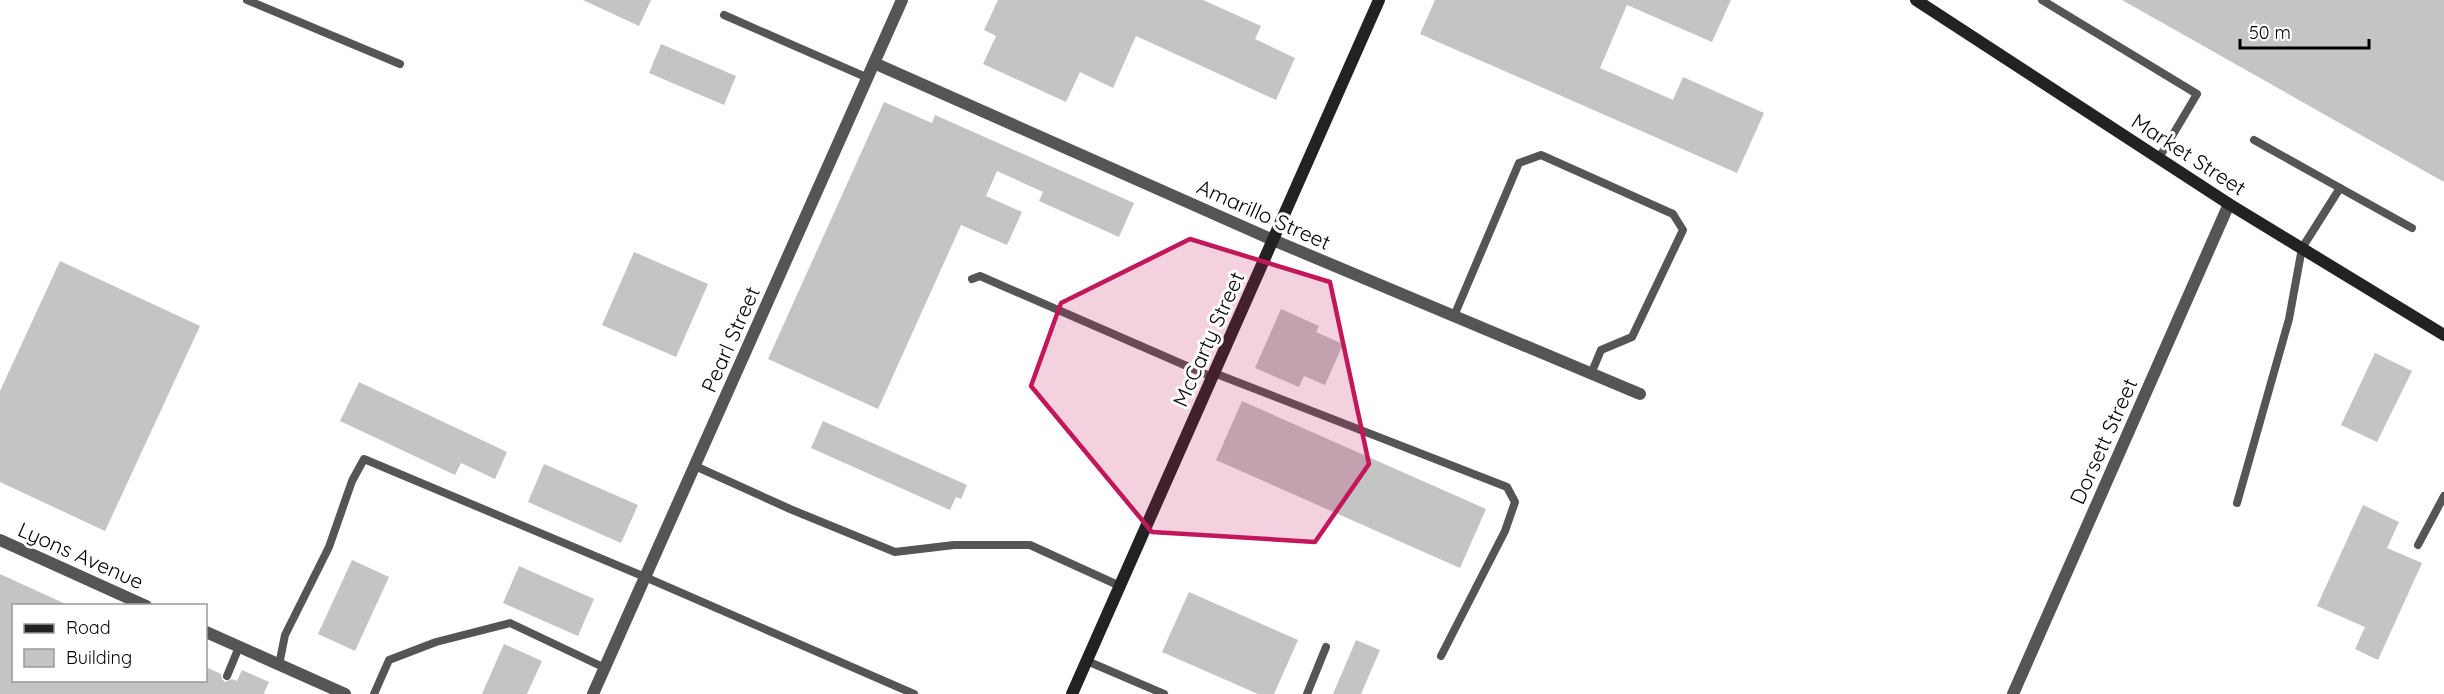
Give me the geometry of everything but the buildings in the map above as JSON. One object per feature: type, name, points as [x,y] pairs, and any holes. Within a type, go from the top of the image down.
[{"type":"main road","name":"McCarty Street","points":[[1072,694],[1379,0]]},
{"type":"main road","name":"Market Street","points":[[1916,0],[2229,204],[2444,335]]},
{"type":"street","name":"Pearl Street","points":[[593,694],[902,0]]},
{"type":"street","name":"Amarillo Street","points":[[874,63],[1273,240],[1641,394]]},
{"type":"street","name":"Dorsett Street","points":[[2013,694],[2229,204]]},
{"type":"street","name":"Lyons Avenue","points":[[0,540],[142,604]]},
{"type":"street","points":[[207,632],[345,694]]},
{"type":"lane","points":[[248,0],[400,64]]},
{"type":"lane","points":[[2042,0],[2197,94],[2159,158]]},
{"type":"lane","points":[[724,15],[868,78]]},
{"type":"lane","points":[[2254,140],[2412,228]]},
{"type":"lane","points":[[1454,316],[1519,163],[1541,155],[1672,214],[1683,231],[1632,337],[1601,350],[1591,374]]},
{"type":"lane","points":[[2237,503],[2289,319],[2302,248],[2340,188]]},
{"type":"lane","points":[[972,279],[980,276],[1213,375],[1507,487],[1515,502],[1505,531],[1441,656]]},
{"type":"lane","points":[[279,665],[285,635],[329,547],[352,481],[364,459],[645,577],[914,694]]},
{"type":"lane","points":[[694,466],[789,509],[895,552],[954,545],[1030,545],[1120,586]]},
{"type":"lane","points":[[2418,545],[2444,496]]},
{"type":"lane","points":[[374,694],[389,660],[436,642],[510,623],[605,668]]},
{"type":"lane","points":[[226,676],[239,647]]},
{"type":"lane","points":[[1307,694],[1326,647]]},
{"type":"lane","points":[[1087,661],[1164,694]]},
{"type":"highlighted area","points":[[1190,239],[1330,282],[1369,464],[1315,542],[1152,532],[1031,386],[1061,303]]}]
